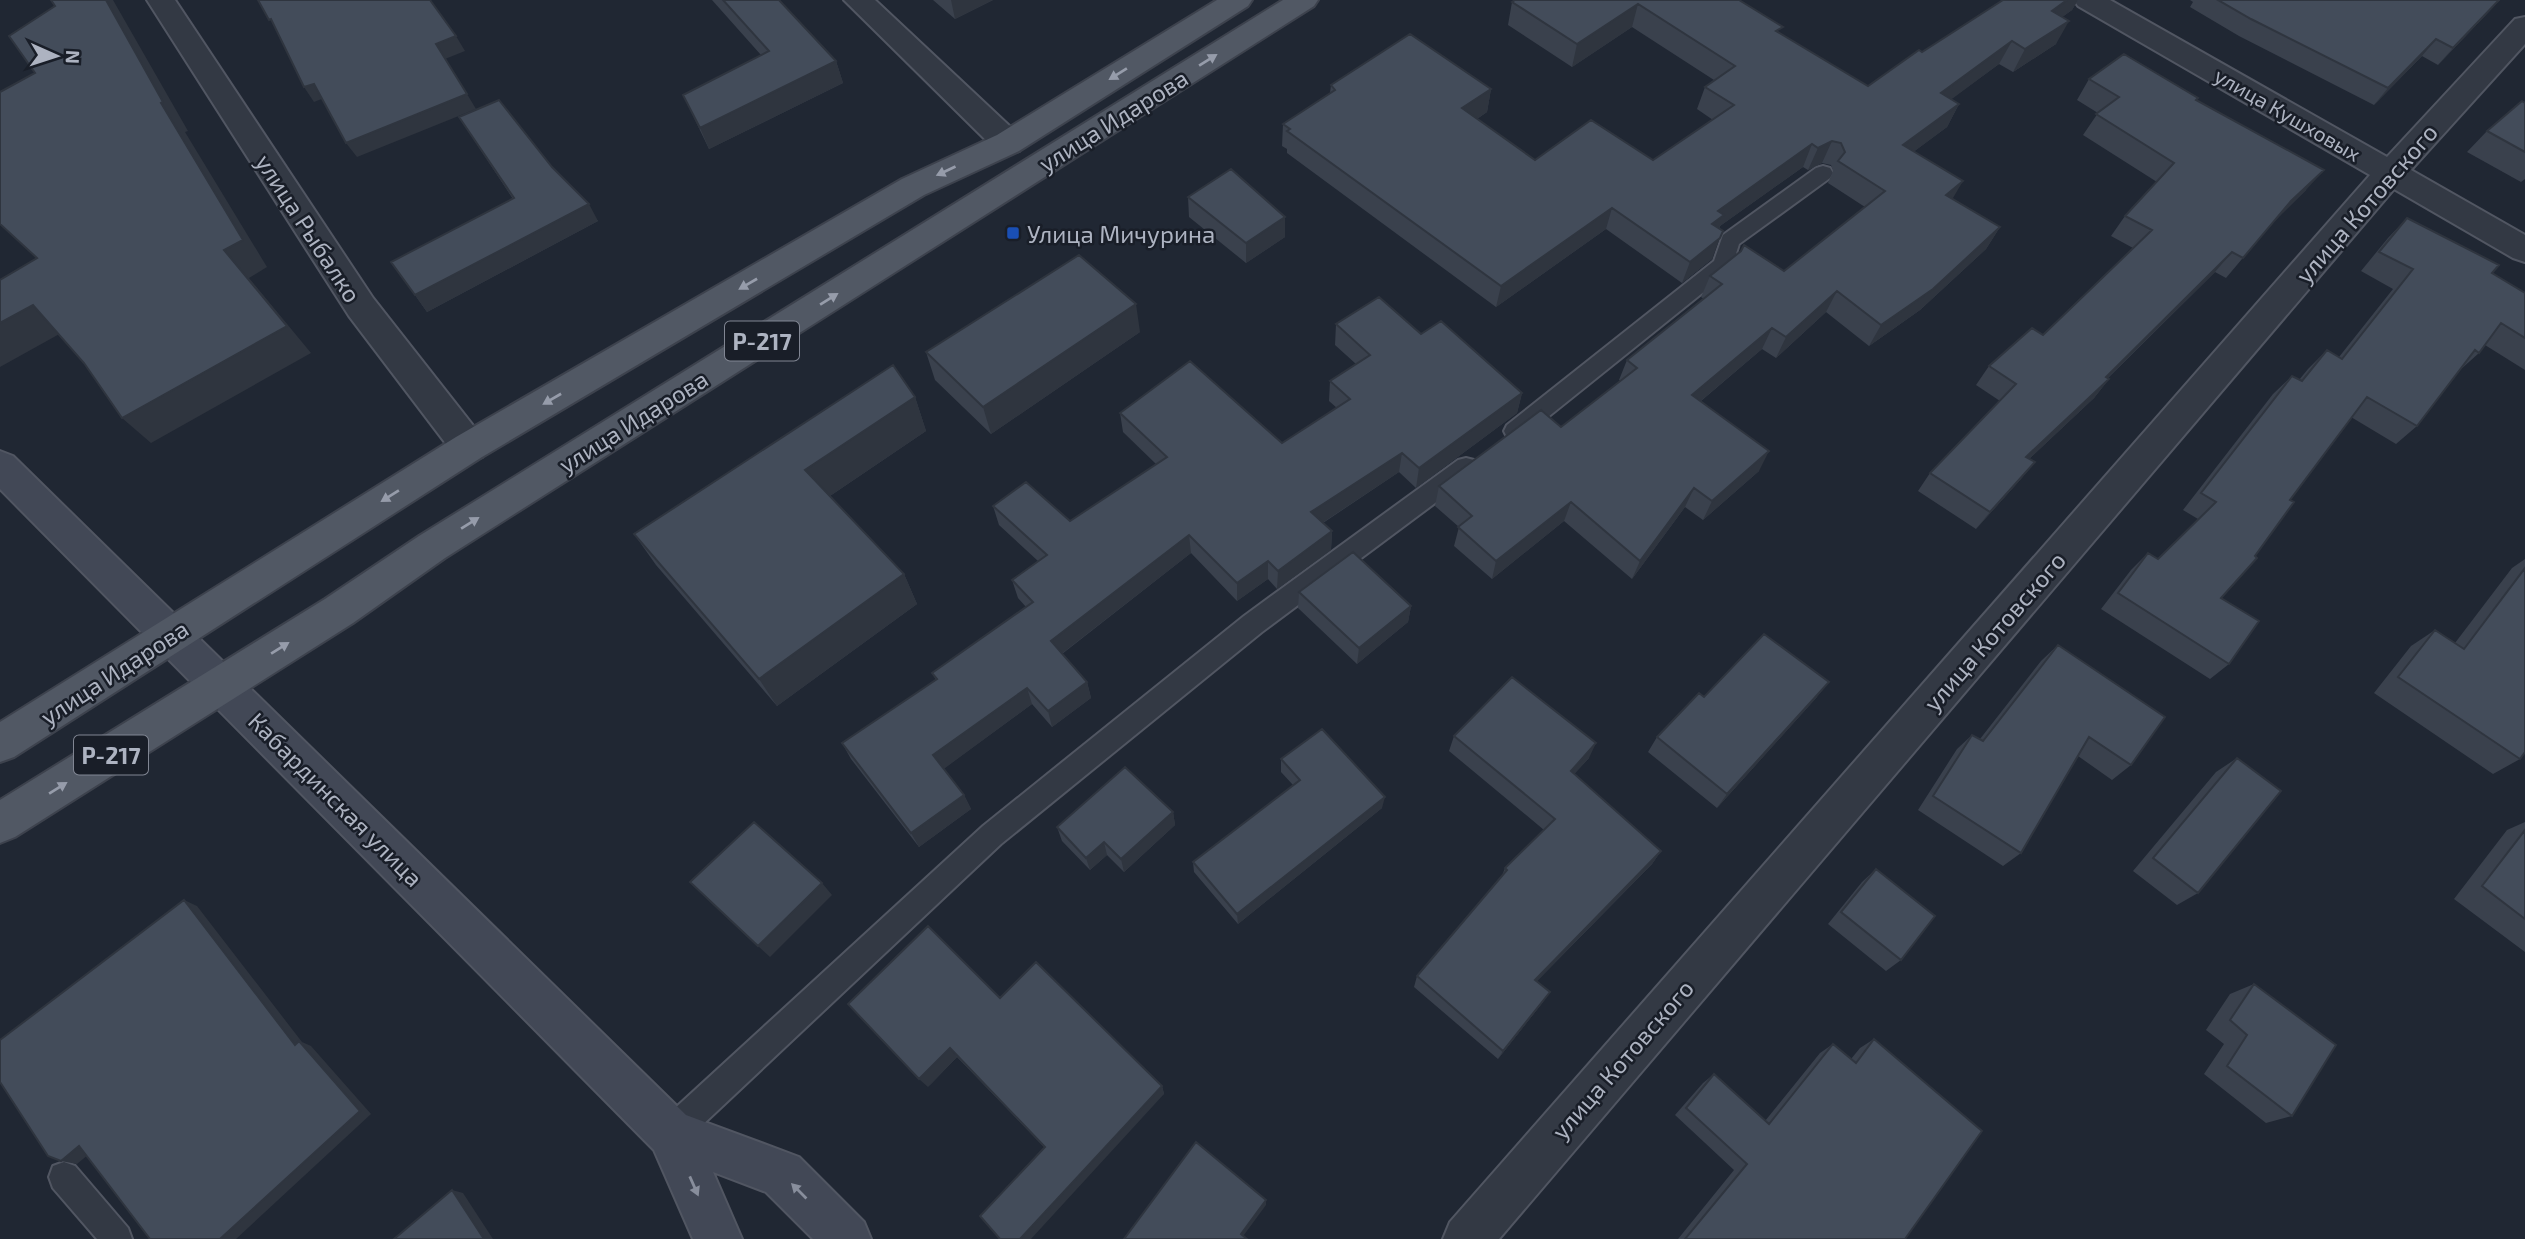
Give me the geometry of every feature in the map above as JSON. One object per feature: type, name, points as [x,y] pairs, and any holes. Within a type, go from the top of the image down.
[{"type":"main road","name":"улица Идарова","points":[[0,744],[469,447],[913,187],[1008,143],[1238,0]]},
{"type":"main road","name":"улица Идарова","points":[[0,823],[339,611],[432,547],[1304,0]]},
{"type":"main road","name":"Кабардинская улица","points":[[0,466],[671,1133],[718,1239]]},
{"type":"main road","name":"Кабардинская улица","points":[[671,1133],[782,1174],[847,1239]]},
{"type":"street","name":"улица Рыбалко","points":[[161,0],[361,307],[469,447]]},
{"type":"street","points":[[858,0],[1008,143]]},
{"type":"street","name":"улица Кушховых","points":[[2088,0],[2525,250]]},
{"type":"street","name":"улица Котовского","points":[[1467,1239],[2391,172],[2525,26]]},
{"type":"lane","points":[[671,1133],[992,835],[1253,624],[1489,450],[1724,265],[1730,240],[1824,173]]},
{"type":"lane","points":[[64,1177],[117,1239]]},
{"type":"building","points":[[51,0],[106,0],[163,102],[161,103],[243,240],[224,250],[287,326],[122,418],[84,363],[33,305],[0,323],[0,280],[37,258],[0,224],[0,92],[35,73],[9,36],[55,6]]},
{"type":"building","points":[[258,0],[430,0],[456,36],[436,44],[467,94],[346,143],[314,84],[304,87],[271,19],[269,20]]},
{"type":"building","points":[[723,0],[779,0],[836,61],[700,128],[683,95],[769,51]]},
{"type":"building","points":[[1739,0],[1783,27],[1776,31],[1868,86],[1919,50],[1922,52],[2003,0],[2067,0],[2052,11],[2069,21],[2025,49],[2012,41],[1941,93],[1959,104],[1903,145],[1963,181],[1946,195],[2000,227],[1933,289],[1881,325],[1837,291],[1786,337],[1772,328],[1692,395],[1769,451],[1712,501],[1694,488],[1640,561],[1571,502],[1496,561],[1458,527],[1472,516],[1439,486],[1541,410],[1561,427],[1637,368],[1627,360],[1722,284],[1710,276],[1741,251],[1744,245],[1784,271],[1885,191],[1838,161],[1845,152],[1841,143],[1832,141],[1818,148],[1812,144],[1718,211],[1724,215],[1712,224],[1723,231],[1720,238],[1690,262],[1612,208],[1501,286],[1287,131],[1290,129],[1283,124],[1335,90],[1331,85],[1410,34],[1491,89],[1462,108],[1535,160],[1591,120],[1653,160],[1734,105],[1705,87],[1735,66],[1638,4],[1577,44],[1512,2]]},
{"type":"building","points":[[2218,0],[2499,0],[2453,48],[2436,39],[2388,88]]},
{"type":"building","points":[[2124,54],[2198,98],[2196,100],[2324,170],[2291,201],[2243,258],[2232,252],[2106,377],[2109,379],[2026,457],[2035,462],[1990,512],[1930,473],[2016,384],[1989,366],[2032,328],[2043,335],[2152,230],[2125,216],[2174,163],[2096,114],[2119,97],[2089,79]]},
{"type":"building","points":[[499,100],[552,167],[589,204],[415,295],[391,262],[514,198],[459,117]]},
{"type":"building","points":[[2522,101],[2525,103],[2525,152],[2487,131]]},
{"type":"building","points":[[1231,169],[1285,217],[1246,243],[1188,197]]},
{"type":"building","points":[[2407,218],[2499,265],[2492,273],[2525,293],[2525,338],[2501,323],[2479,353],[2475,350],[2417,426],[2367,397],[2290,500],[2294,502],[2255,556],[2257,558],[2221,598],[2259,621],[2229,664],[2118,593],[2148,553],[2158,559],[2216,502],[2201,493],[2292,376],[2302,381],[2327,350],[2342,359],[2413,269],[2379,252]]},
{"type":"building","points":[[1079,255],[1136,304],[983,407],[926,352]]},
{"type":"building","points":[[1379,297],[1421,334],[1441,321],[1522,393],[1419,468],[1402,453],[1311,512],[1332,531],[1278,571],[1268,561],[1237,583],[1189,535],[1051,641],[1087,682],[1048,711],[1027,688],[933,755],[964,795],[911,833],[842,743],[937,679],[932,673],[1033,602],[1012,580],[1047,555],[993,506],[1026,482],[1070,521],[1167,457],[1120,413],[1190,361],[1282,443],[1350,399],[1330,381],[1370,355],[1336,324]]},
{"type":"building","points":[[893,365],[915,397],[805,470],[904,574],[759,679],[634,534]]},
{"type":"building","points":[[1353,552],[1411,606],[1359,648],[1299,592]]},
{"type":"building","points":[[2525,568],[2525,752],[2520,759],[2398,677],[2435,630],[2464,649]]},
{"type":"building","points":[[1764,634],[1829,682],[1727,794],[1657,737],[1699,693],[1704,697]]},
{"type":"building","points":[[2058,645],[2165,717],[2131,765],[2089,737],[2021,853],[1933,796],[1972,735],[1983,741]]},
{"type":"building","points":[[1512,677],[1596,743],[1571,771],[1661,851],[1535,980],[1550,992],[1503,1051],[1417,976],[1507,870],[1505,868],[1555,819],[1454,736]]},
{"type":"building","points":[[1322,729],[1385,797],[1237,914],[1193,862],[1300,780],[1281,759]]},
{"type":"building","points":[[2237,758],[2281,791],[2198,893],[2153,858]]},
{"type":"building","points":[[1125,767],[1173,812],[1121,859],[1104,842],[1086,858],[1057,827]]},
{"type":"building","points":[[754,822],[822,883],[758,946],[690,882]]},
{"type":"building","points":[[2525,830],[2525,919],[2482,886]]},
{"type":"building","points":[[1876,869],[1935,916],[1901,960],[1841,912]]},
{"type":"building","points":[[184,900],[295,1045],[299,1041],[360,1111],[220,1239],[150,1239],[79,1146],[61,1161],[48,1156],[0,1082],[0,1040]]},
{"type":"building","points":[[928,926],[1000,998],[1036,962],[1162,1086],[1020,1239],[1000,1239],[980,1216],[1045,1147],[950,1048],[919,1079],[848,1004]]},
{"type":"building","points":[[2254,984],[2336,1045],[2292,1116],[2227,1066],[2247,1035],[2230,1020]]},
{"type":"building","points":[[1874,1039],[1982,1131],[1905,1239],[1685,1239],[1747,1164],[1686,1108],[1714,1074],[1769,1124],[1833,1044],[1856,1063]]},
{"type":"building","points":[[1196,1142],[1266,1200],[1241,1234],[1247,1239],[1124,1239]]},
{"type":"building","points":[[452,1190],[484,1239],[394,1239]]},
{"type":"place","name":"Улица Мичурина","points":[[1013,233]]}]
